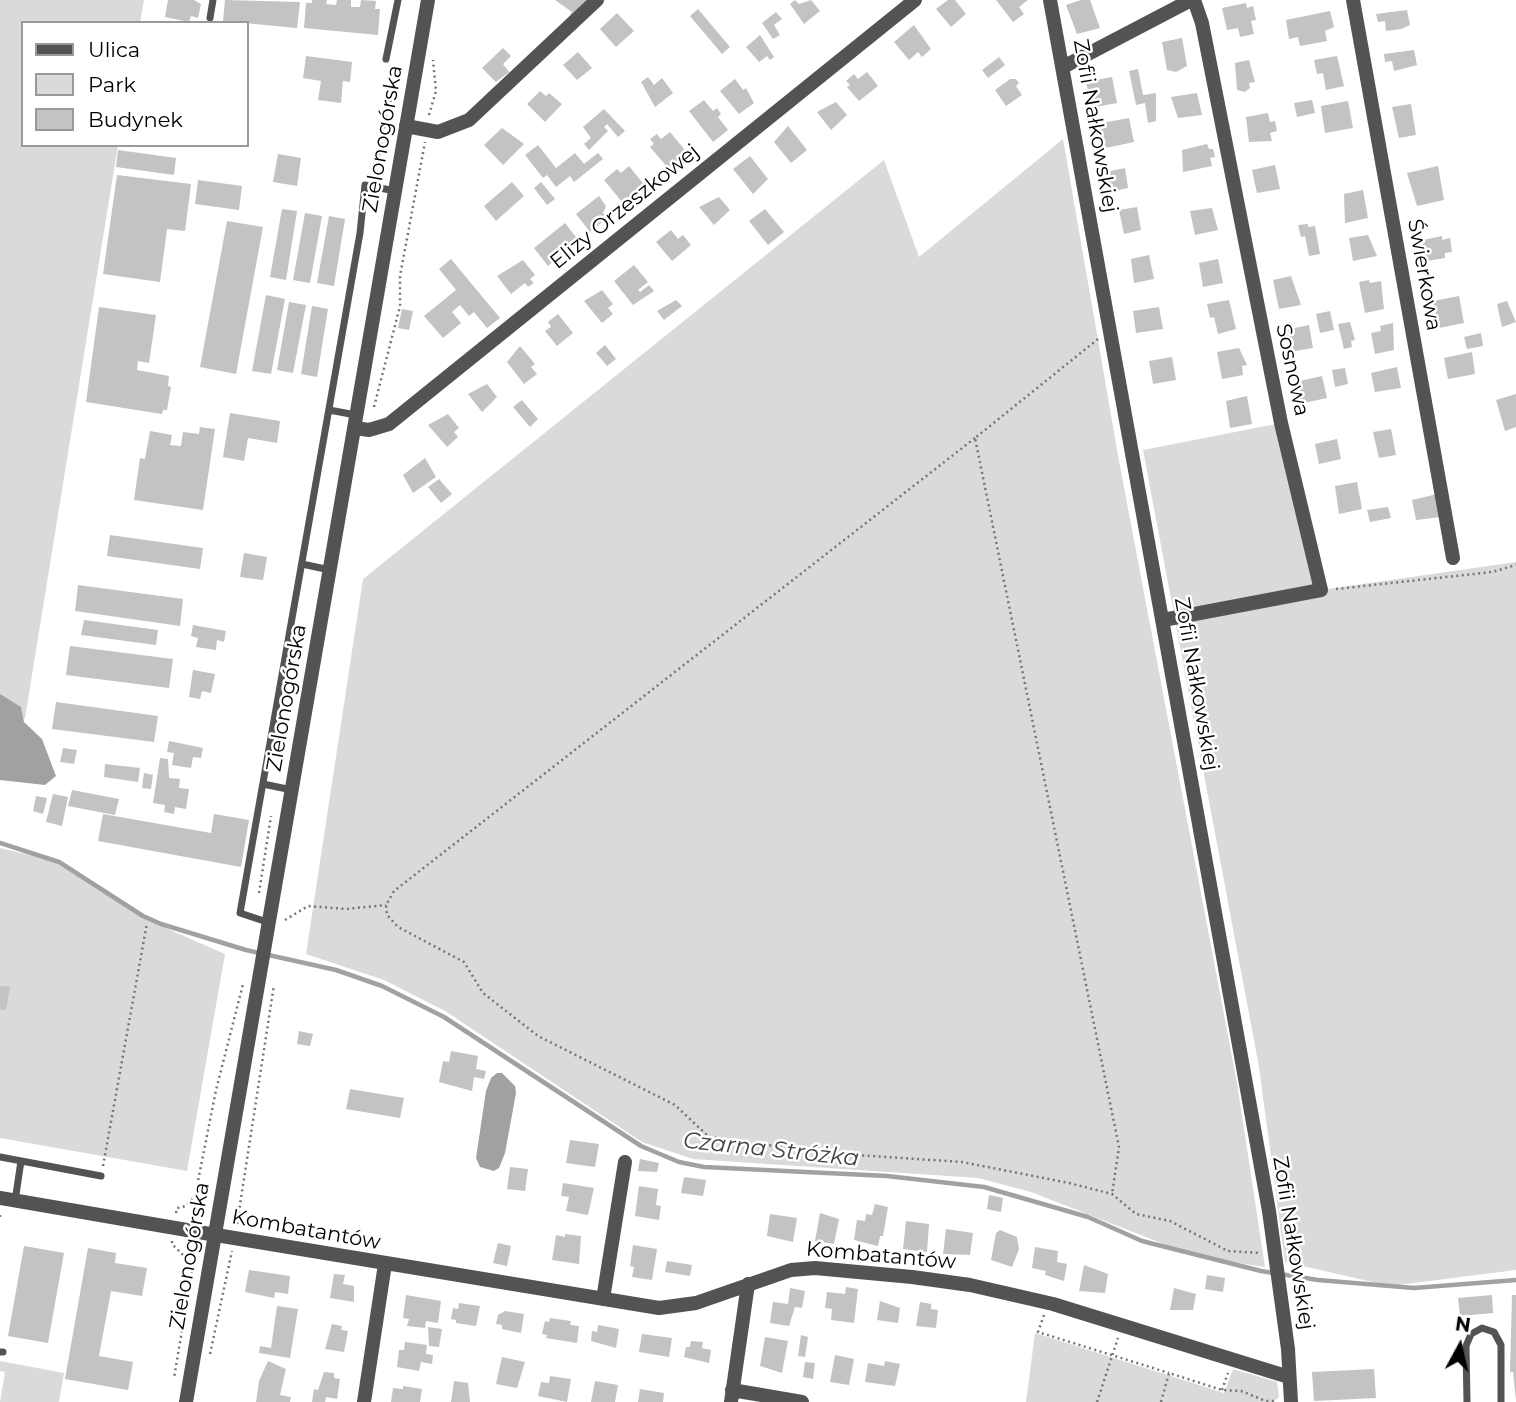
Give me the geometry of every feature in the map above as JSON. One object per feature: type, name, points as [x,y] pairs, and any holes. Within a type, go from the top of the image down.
[{"type":"street","name":"Zielonogórska","points":[[187,1402],[331,570],[360,424],[395,191],[428,0]]},
{"type":"street","points":[[406,126],[449,130],[469,120],[597,0]]},
{"type":"street","name":"Elizy Orzeszkowej","points":[[360,424],[390,424],[915,0]]},
{"type":"street","name":"Zofii Nałkowskiej","points":[[1049,0],[1112,335],[1276,1268],[1291,1401]]},
{"type":"street","points":[[1063,68],[1193,0]]},
{"type":"street","name":"Sosnowa","points":[[1193,0],[1202,23],[1278,411],[1321,590]]},
{"type":"street","name":"Świerkowa","points":[[1353,0],[1453,558]]},
{"type":"street","points":[[1163,620],[1321,590]]},
{"type":"street","points":[[603,1299],[625,1162]]},
{"type":"street","name":"Kombatantów","points":[[0,1198],[385,1264],[676,1308],[791,1270],[815,1268],[970,1285],[1049,1303],[1289,1377]]},
{"type":"street","points":[[364,1402],[385,1264]]},
{"type":"street","points":[[748,1284],[732,1396],[802,1402]]},
{"type":"lane","points":[[210,18],[213,0]]},
{"type":"lane","points":[[386,58],[398,0]]},
{"type":"lane","points":[[270,923],[240,913],[329,410],[365,185],[395,191]]},
{"type":"lane","points":[[329,410],[360,424]]},
{"type":"lane","points":[[302,564],[331,570]]},
{"type":"lane","points":[[263,784],[293,790]]},
{"type":"lane","points":[[0,1157],[101,1176]]},
{"type":"lane","points":[[15,1201],[22,1161]]},
{"type":"lane","points":[[1467,1402],[1466,1346],[1471,1334],[1482,1328],[1494,1332],[1500,1345],[1501,1402]]},
{"type":"path","points":[[360,424],[400,306],[400,276],[436,91],[433,51]]},
{"type":"path","points":[[1112,335],[1092,341],[975,438],[394,891],[386,905],[387,915],[398,927],[464,962],[483,993],[538,1036],[675,1105],[709,1138],[826,1153],[961,1162],[1112,1195],[1136,1214],[1170,1221],[1228,1251],[1276,1268]]},
{"type":"path","points":[[975,438],[1119,1147],[1112,1195]]},
{"type":"path","points":[[1321,590],[1492,572],[1516,565]]},
{"type":"path","points":[[283,910],[281,922],[308,906],[346,909],[386,905]]},
{"type":"path","points":[[101,1176],[147,923]]},
{"type":"path","points":[[174,1381],[192,1265],[172,1244],[177,1208],[186,1206],[195,1196],[216,1090],[245,978]]},
{"type":"path","points":[[211,1354],[235,1239],[273,982]]},
{"type":"path","points":[[1049,1303],[1038,1332],[1222,1390],[1241,1391],[1266,1402],[1291,1401]]},
{"type":"path","points":[[1097,1402],[1123,1326]]},
{"type":"path","points":[[1222,1390],[1233,1360]]},
{"type":"path","points":[[1161,1402],[1169,1373]]},
{"type":"green space","points":[[0,0],[144,0],[140,21],[21,21],[21,147],[118,147],[25,718],[0,723]]},
{"type":"green space","points":[[1063,139],[1119,461],[1237,1083],[1265,1267],[1197,1257],[1031,1192],[978,1178],[693,1159],[642,1142],[445,1011],[384,980],[306,954],[363,579],[884,160],[919,257]]},
{"type":"green space","points":[[1281,423],[1321,590],[1516,562],[1516,1270],[1390,1286],[1285,1262],[1259,1067],[1143,450]]},
{"type":"green space","points":[[0,848],[51,860],[145,919],[225,954],[187,1171],[0,1138]]},
{"type":"green space","points":[[1035,1333],[1224,1393],[1233,1369],[1277,1382],[1279,1397],[1274,1402],[1026,1402]]},
{"type":"green space","points":[[0,1361],[64,1373],[59,1402],[0,1402],[5,1372],[0,1371]]},
{"type":"shaded area","points":[[0,694],[21,707],[24,722],[42,739],[56,776],[45,785],[0,780]]},
{"type":"shaded area","points":[[502,1073],[515,1086],[516,1093],[505,1153],[499,1168],[494,1171],[480,1167],[476,1158],[486,1091],[491,1078]]},
{"type":"building","points":[[168,0],[194,0],[201,4],[198,18],[191,16],[189,21],[184,21],[165,17]]},
{"type":"building","points":[[225,0],[300,2],[297,28],[248,23],[248,21],[223,21]]},
{"type":"building","points":[[312,0],[327,0],[326,4],[336,5],[337,0],[351,0],[351,7],[360,7],[361,0],[376,1],[375,9],[380,9],[378,35],[304,28],[306,3],[312,3]]},
{"type":"building","points":[[555,0],[588,0],[569,17],[572,12]]},
{"type":"building","points":[[795,0],[799,4],[811,0],[820,11],[804,24],[790,4]]},
{"type":"building","points":[[948,0],[955,0],[966,14],[951,27],[936,9]]},
{"type":"building","points":[[996,0],[1028,0],[1019,7],[1024,14],[1013,22]]},
{"type":"building","points":[[1090,0],[1100,28],[1077,34],[1066,5]]},
{"type":"building","points":[[1246,3],[1247,8],[1253,6],[1256,20],[1251,21],[1254,34],[1240,37],[1238,28],[1227,30],[1222,8]]},
{"type":"building","points":[[698,9],[730,47],[722,54],[690,16]]},
{"type":"building","points":[[1407,10],[1410,25],[1401,29],[1386,31],[1385,21],[1378,22],[1376,14]]},
{"type":"building","points":[[1330,11],[1334,27],[1325,31],[1327,41],[1300,46],[1298,37],[1289,39],[1286,20]]},
{"type":"building","points":[[776,12],[782,19],[774,25],[780,35],[773,39],[762,23]]},
{"type":"building","points":[[617,13],[634,31],[616,47],[600,29]]},
{"type":"building","points":[[914,25],[931,49],[922,57],[918,52],[909,60],[894,42]]},
{"type":"building","points":[[760,35],[774,57],[770,60],[767,56],[759,62],[746,47]]},
{"type":"building","points":[[1182,38],[1187,66],[1176,72],[1167,70],[1162,42]]},
{"type":"building","points":[[503,48],[511,56],[503,64],[509,72],[496,82],[482,68]]},
{"type":"building","points":[[1414,50],[1417,65],[1394,71],[1392,61],[1385,62],[1384,54]]},
{"type":"building","points":[[578,52],[592,68],[577,80],[563,65]]},
{"type":"building","points":[[306,56],[352,62],[350,82],[343,81],[341,103],[318,100],[321,81],[303,78]]},
{"type":"building","points":[[1337,56],[1344,86],[1326,90],[1323,73],[1317,74],[1314,60]]},
{"type":"building","points":[[999,57],[1005,65],[988,78],[982,70]]},
{"type":"building","points":[[1249,60],[1255,82],[1249,83],[1250,88],[1245,92],[1237,90],[1235,63]]},
{"type":"building","points":[[1138,69],[1143,95],[1156,93],[1156,121],[1148,123],[1145,103],[1136,105],[1129,71]]},
{"type":"building","points":[[867,72],[878,86],[859,101],[847,87],[850,85],[846,81],[854,74],[858,79]]},
{"type":"building","points":[[648,77],[654,85],[662,78],[673,93],[655,107],[641,82]]},
{"type":"building","points":[[1112,77],[1117,103],[1095,107],[1085,82]]},
{"type":"building","points":[[735,79],[743,90],[746,88],[754,103],[739,114],[720,91]]},
{"type":"building","points":[[1010,79],[1016,79],[1019,83],[1016,86],[1022,95],[1006,106],[995,90]]},
{"type":"building","points":[[540,91],[546,96],[549,93],[562,104],[545,122],[527,104]]},
{"type":"building","points":[[1197,93],[1202,115],[1178,118],[1171,97]]},
{"type":"building","points":[[704,100],[713,111],[717,108],[721,114],[718,117],[728,130],[713,142],[689,111]]},
{"type":"building","points":[[1312,100],[1315,113],[1297,117],[1294,103]]},
{"type":"building","points":[[1348,101],[1353,128],[1325,133],[1321,106]]},
{"type":"building","points":[[836,102],[847,115],[831,130],[817,112]]},
{"type":"building","points":[[1411,104],[1416,135],[1399,138],[1392,107]]},
{"type":"building","points":[[604,109],[625,131],[618,137],[607,124],[604,127],[608,131],[589,150],[584,144],[591,138],[583,127]]},
{"type":"building","points":[[1268,113],[1270,122],[1275,121],[1277,131],[1270,133],[1272,141],[1249,142],[1246,117]]},
{"type":"building","points":[[1129,118],[1134,142],[1101,149],[1096,124]]},
{"type":"building","points":[[788,126],[807,150],[791,163],[774,142]]},
{"type":"building","points":[[502,128],[524,144],[503,165],[484,145]]},
{"type":"building","points":[[670,132],[689,155],[668,168],[650,147],[654,144],[650,139],[657,134],[661,139]]},
{"type":"building","points":[[1207,144],[1209,149],[1213,149],[1215,157],[1210,158],[1212,166],[1183,172],[1182,150]]},
{"type":"building","points":[[538,145],[556,168],[575,153],[584,164],[598,153],[603,159],[574,182],[570,176],[556,187],[547,175],[543,178],[525,155]]},
{"type":"building","points":[[118,150],[176,158],[174,175],[116,167]]},
{"type":"building","points":[[278,154],[301,158],[297,186],[273,182]]},
{"type":"building","points":[[750,156],[768,179],[753,194],[733,169]]},
{"type":"building","points":[[1275,165],[1280,189],[1257,193],[1252,170]]},
{"type":"building","points":[[629,166],[646,187],[622,202],[604,180],[617,169],[621,173]]},
{"type":"building","points":[[1438,166],[1444,200],[1417,206],[1407,173]]},
{"type":"building","points":[[1125,168],[1128,188],[1109,192],[1105,172]]},
{"type":"building","points":[[117,175],[191,184],[185,231],[167,229],[160,282],[103,274]]},
{"type":"building","points":[[198,180],[242,186],[239,210],[195,204]]},
{"type":"building","points":[[512,182],[524,196],[496,221],[484,206]]},
{"type":"building","points":[[541,182],[555,199],[547,205],[534,188]]},
{"type":"building","points":[[1363,190],[1368,218],[1345,223],[1344,194]]},
{"type":"building","points":[[599,196],[606,206],[603,213],[607,218],[590,232],[576,214]]},
{"type":"building","points":[[719,197],[730,210],[714,225],[699,207]]},
{"type":"building","points":[[1137,207],[1141,230],[1124,234],[1119,210]]},
{"type":"building","points":[[1212,208],[1218,230],[1195,235],[1190,211]]},
{"type":"building","points":[[282,209],[297,211],[286,280],[270,277]]},
{"type":"building","points":[[765,209],[784,232],[768,245],[749,221]]},
{"type":"building","points":[[305,213],[322,216],[310,283],[293,280]]},
{"type":"building","points":[[329,216],[345,219],[334,286],[317,283]]},
{"type":"building","points":[[227,221],[263,227],[236,374],[200,367]]},
{"type":"building","points":[[565,223],[579,241],[548,266],[534,248]]},
{"type":"building","points":[[1308,224],[1308,227],[1315,226],[1320,254],[1309,256],[1305,236],[1301,237],[1298,225]]},
{"type":"building","points":[[671,230],[678,239],[683,235],[691,245],[672,261],[656,242]]},
{"type":"building","points":[[1368,235],[1377,256],[1353,261],[1349,238]]},
{"type":"building","points":[[1442,236],[1442,240],[1450,238],[1452,252],[1445,253],[1445,258],[1427,261],[1422,252],[1423,240]]},
{"type":"building","points":[[1149,255],[1154,279],[1134,283],[1131,259]]},
{"type":"building","points":[[451,259],[500,318],[487,328],[474,312],[469,316],[460,305],[452,312],[461,323],[443,338],[424,316],[456,290],[439,269]]},
{"type":"building","points":[[1218,259],[1223,283],[1203,287],[1199,263]]},
{"type":"building","points":[[523,260],[535,275],[530,279],[534,283],[528,287],[525,283],[511,294],[497,276]]},
{"type":"building","points":[[634,265],[648,282],[638,290],[640,292],[649,285],[654,291],[633,305],[614,281]]},
{"type":"building","points":[[1291,276],[1301,305],[1279,309],[1273,280]]},
{"type":"building","points":[[1369,280],[1370,283],[1381,281],[1384,309],[1365,313],[1359,282]]},
{"type":"building","points":[[602,290],[613,304],[608,308],[613,314],[602,323],[584,301]]},
{"type":"building","points":[[266,295],[285,299],[271,374],[252,371]]},
{"type":"building","points":[[1459,296],[1464,323],[1439,328],[1433,301]]},
{"type":"building","points":[[676,300],[682,306],[664,320],[657,311]]},
{"type":"building","points":[[1229,300],[1236,329],[1218,334],[1207,304]]},
{"type":"building","points":[[1507,301],[1516,322],[1502,327],[1497,304]]},
{"type":"building","points":[[289,302],[306,305],[293,373],[277,370]]},
{"type":"building","points":[[312,306],[328,309],[317,377],[301,374]]},
{"type":"building","points":[[99,307],[156,315],[149,363],[138,361],[137,370],[169,376],[168,386],[171,387],[167,410],[163,410],[162,414],[86,402]]},
{"type":"building","points":[[1159,307],[1163,329],[1136,333],[1133,311]]},
{"type":"building","points":[[402,309],[413,311],[409,330],[398,328]]},
{"type":"building","points":[[1330,311],[1334,330],[1320,333],[1316,314]]},
{"type":"building","points":[[558,314],[573,333],[557,346],[545,331],[551,327],[548,322]]},
{"type":"building","points":[[1350,322],[1355,340],[1351,341],[1352,347],[1344,349],[1338,324]]},
{"type":"building","points":[[1393,323],[1394,350],[1375,354],[1371,333],[1381,331],[1380,326]]},
{"type":"building","points":[[1309,325],[1313,348],[1289,352],[1285,330]]},
{"type":"building","points":[[1481,333],[1483,346],[1467,349],[1464,337]]},
{"type":"building","points":[[605,345],[616,359],[607,366],[596,353]]},
{"type":"building","points":[[520,346],[535,364],[531,367],[537,374],[524,384],[507,362]]},
{"type":"building","points":[[1239,348],[1247,365],[1242,366],[1243,375],[1222,379],[1217,352]]},
{"type":"building","points":[[1472,352],[1475,374],[1448,379],[1444,358]]},
{"type":"building","points":[[1172,357],[1176,380],[1153,384],[1149,361]]},
{"type":"building","points":[[1397,367],[1401,388],[1375,392],[1371,373]]},
{"type":"building","points":[[1345,368],[1348,384],[1335,387],[1332,370]]},
{"type":"building","points":[[1322,376],[1327,398],[1299,404],[1295,382]]},
{"type":"building","points":[[487,384],[497,397],[482,412],[468,394]]},
{"type":"building","points":[[1516,394],[1516,427],[1505,431],[1496,400]]},
{"type":"building","points":[[1247,396],[1252,424],[1230,428],[1226,401]]},
{"type":"building","points":[[522,400],[538,419],[530,427],[513,407]]},
{"type":"building","points":[[230,413],[280,421],[277,443],[248,438],[244,461],[223,457]]},
{"type":"building","points":[[448,414],[459,428],[454,432],[458,437],[447,447],[428,425]]},
{"type":"building","points":[[200,427],[215,429],[203,510],[134,500],[140,458],[145,459],[150,431],[172,435],[170,445],[181,446],[183,432],[199,434]]},
{"type":"building","points":[[1391,429],[1396,455],[1379,458],[1373,432]]},
{"type":"building","points":[[1337,439],[1341,459],[1319,464],[1315,444]]},
{"type":"building","points":[[425,458],[436,477],[413,493],[403,475]]},
{"type":"building","points":[[439,479],[452,494],[441,503],[428,487]]},
{"type":"building","points":[[1357,482],[1362,509],[1339,514],[1335,486]]},
{"type":"building","points":[[1446,492],[1450,516],[1416,520],[1412,500]]},
{"type":"building","points":[[1388,507],[1391,518],[1370,522],[1367,510]]},
{"type":"building","points":[[110,535],[203,548],[200,569],[107,556]]},
{"type":"building","points":[[244,553],[267,557],[263,580],[240,577]]},
{"type":"building","points":[[78,585],[183,599],[180,626],[75,611]]},
{"type":"building","points":[[84,620],[158,630],[156,645],[81,635]]},
{"type":"building","points":[[193,625],[226,631],[224,642],[217,640],[216,650],[196,647],[198,638],[191,636]]},
{"type":"building","points":[[70,646],[173,659],[169,688],[66,675]]},
{"type":"building","points":[[193,670],[215,674],[211,693],[202,691],[200,699],[189,697]]},
{"type":"building","points":[[56,702],[158,716],[154,742],[52,729]]},
{"type":"building","points":[[169,741],[203,748],[201,758],[193,757],[191,768],[172,765],[174,753],[167,752]]},
{"type":"building","points":[[63,748],[77,750],[74,764],[60,762]]},
{"type":"building","points":[[160,758],[168,759],[169,778],[180,779],[179,788],[189,789],[186,809],[175,807],[174,814],[164,812],[165,805],[153,803]]},
{"type":"building","points":[[105,764],[140,768],[138,782],[104,777]]},
{"type":"building","points":[[144,773],[153,775],[151,789],[142,788]]},
{"type":"building","points":[[72,790],[119,799],[115,815],[68,806]]},
{"type":"building","points":[[53,794],[68,797],[62,826],[46,822]]},
{"type":"building","points":[[36,796],[47,798],[43,814],[33,811]]},
{"type":"building","points":[[103,814],[211,833],[214,814],[249,820],[241,867],[98,841]]},
{"type":"building","points":[[0,986],[10,987],[6,1010],[0,1009]]},
{"type":"building","points":[[299,1031],[313,1034],[310,1046],[297,1044]]},
{"type":"building","points":[[451,1051],[478,1056],[476,1069],[486,1071],[484,1079],[474,1077],[472,1091],[439,1082],[443,1061],[449,1062]]},
{"type":"building","points":[[350,1089],[404,1098],[400,1118],[346,1109]]},
{"type":"building","points":[[570,1140],[599,1144],[595,1167],[566,1163]]},
{"type":"building","points":[[640,1159],[659,1163],[657,1172],[638,1171]]},
{"type":"building","points":[[510,1167],[528,1169],[525,1191],[507,1189]]},
{"type":"building","points":[[684,1177],[706,1180],[703,1196],[681,1193]]},
{"type":"building","points":[[563,1183],[594,1188],[588,1215],[566,1211],[569,1197],[561,1196]]},
{"type":"building","points":[[639,1186],[658,1189],[656,1205],[661,1206],[659,1220],[635,1216]]},
{"type":"building","points":[[989,1195],[1003,1198],[1001,1212],[987,1209]]},
{"type":"building","points":[[875,1204],[888,1207],[883,1236],[880,1236],[878,1246],[854,1240],[857,1220],[865,1221],[866,1214],[872,1215]]},
{"type":"building","points":[[820,1213],[839,1219],[834,1244],[815,1241]]},
{"type":"building","points":[[770,1214],[797,1218],[793,1242],[767,1236]]},
{"type":"building","points":[[906,1221],[929,1224],[927,1252],[903,1249]]},
{"type":"building","points":[[946,1229],[973,1233],[970,1255],[943,1254]]},
{"type":"building","points":[[1000,1230],[1017,1237],[1019,1249],[1012,1267],[991,1260],[996,1233]]},
{"type":"building","points":[[565,1234],[581,1236],[579,1264],[552,1260],[556,1235],[565,1237]]},
{"type":"building","points":[[498,1243],[511,1246],[507,1266],[493,1263]]},
{"type":"building","points":[[633,1245],[657,1249],[652,1280],[632,1277],[634,1267],[630,1266]]},
{"type":"building","points":[[24,1246],[64,1253],[48,1343],[8,1336]]},
{"type":"building","points":[[1035,1247],[1058,1251],[1057,1262],[1067,1264],[1064,1281],[1045,1275],[1046,1271],[1032,1268]]},
{"type":"building","points":[[88,1248],[116,1253],[115,1263],[147,1268],[142,1296],[111,1291],[99,1356],[133,1362],[128,1390],[65,1379]]},
{"type":"building","points":[[667,1261],[692,1265],[690,1276],[665,1272]]},
{"type":"building","points":[[1084,1265],[1108,1274],[1105,1293],[1079,1291]]},
{"type":"building","points":[[249,1270],[290,1276],[288,1294],[275,1292],[274,1298],[245,1292]]},
{"type":"building","points":[[334,1274],[345,1275],[343,1284],[354,1286],[354,1302],[330,1298]]},
{"type":"building","points":[[1207,1275],[1225,1278],[1223,1292],[1205,1289]]},
{"type":"building","points":[[846,1287],[858,1289],[854,1323],[831,1320],[832,1309],[825,1308],[827,1292],[845,1294]]},
{"type":"building","points":[[790,1288],[805,1291],[802,1308],[795,1307],[789,1326],[770,1323],[773,1302],[788,1304]]},
{"type":"building","points":[[1174,1288],[1196,1294],[1193,1310],[1170,1310]]},
{"type":"building","points":[[406,1295],[441,1301],[438,1323],[426,1321],[425,1328],[407,1326],[409,1319],[403,1318]]},
{"type":"building","points":[[1492,1295],[1493,1313],[1460,1316],[1458,1298]]},
{"type":"building","points":[[1512,1295],[1516,1295],[1516,1401],[1513,1372],[1510,1372]]},
{"type":"building","points":[[880,1301],[900,1308],[898,1323],[877,1320]]},
{"type":"building","points":[[920,1302],[931,1304],[931,1309],[938,1310],[936,1328],[916,1326]]},
{"type":"building","points":[[459,1303],[480,1306],[476,1326],[456,1323],[456,1320],[451,1319],[453,1308],[458,1309]]},
{"type":"building","points":[[277,1306],[298,1309],[290,1358],[259,1353],[260,1346],[271,1348]]},
{"type":"building","points":[[505,1311],[524,1314],[521,1333],[502,1329],[502,1325],[496,1324],[498,1315]]},
{"type":"building","points":[[550,1318],[571,1321],[570,1325],[579,1326],[577,1343],[546,1338],[547,1335],[542,1334],[545,1321],[549,1322]]},
{"type":"building","points":[[332,1324],[342,1326],[341,1330],[348,1331],[344,1352],[325,1349]]},
{"type":"building","points":[[598,1325],[619,1329],[616,1348],[591,1341],[592,1331],[597,1332]]},
{"type":"building","points":[[428,1327],[442,1329],[439,1347],[429,1346]]},
{"type":"building","points":[[642,1334],[672,1338],[669,1357],[639,1352]]},
{"type":"building","points":[[801,1335],[808,1337],[805,1357],[798,1356]]},
{"type":"building","points":[[765,1337],[788,1341],[782,1373],[760,1366]]},
{"type":"building","points":[[691,1341],[703,1342],[702,1348],[711,1350],[709,1363],[684,1357],[686,1347],[690,1347]]},
{"type":"building","points":[[405,1342],[427,1345],[426,1354],[433,1355],[432,1364],[421,1362],[419,1371],[397,1367],[399,1350],[404,1350]]},
{"type":"building","points":[[835,1355],[854,1359],[849,1385],[830,1382]]},
{"type":"building","points":[[502,1357],[525,1362],[517,1388],[496,1384]]},
{"type":"building","points":[[268,1361],[286,1369],[280,1395],[291,1397],[290,1402],[256,1402],[259,1381]]},
{"type":"building","points":[[885,1361],[900,1364],[895,1386],[865,1382],[868,1363],[884,1366]]},
{"type":"building","points":[[805,1362],[815,1363],[813,1379],[803,1377]]},
{"type":"building","points":[[1374,1369],[1376,1398],[1314,1401],[1312,1372]]},
{"type":"building","points":[[324,1372],[334,1373],[334,1378],[340,1379],[337,1399],[326,1397],[325,1402],[312,1402],[314,1389],[318,1390]]},
{"type":"building","points":[[550,1376],[571,1379],[567,1402],[538,1396],[541,1382],[549,1383]]},
{"type":"building","points":[[454,1381],[468,1383],[470,1402],[451,1402]]},
{"type":"building","points":[[595,1381],[618,1385],[615,1402],[591,1402]]},
{"type":"building","points":[[403,1386],[422,1389],[420,1402],[391,1402],[393,1388],[403,1389]]},
{"type":"building","points":[[640,1389],[664,1393],[663,1402],[638,1402]]},
{"type":"waterway","name":"Czarna Stróżka","points":[[0,843],[59,862],[143,916],[161,924],[246,950],[336,970],[382,986],[444,1017],[641,1146],[679,1162],[704,1167],[887,1176],[984,1187],[1088,1217],[1142,1241],[1261,1271],[1318,1280],[1414,1288],[1516,1280]]}]
